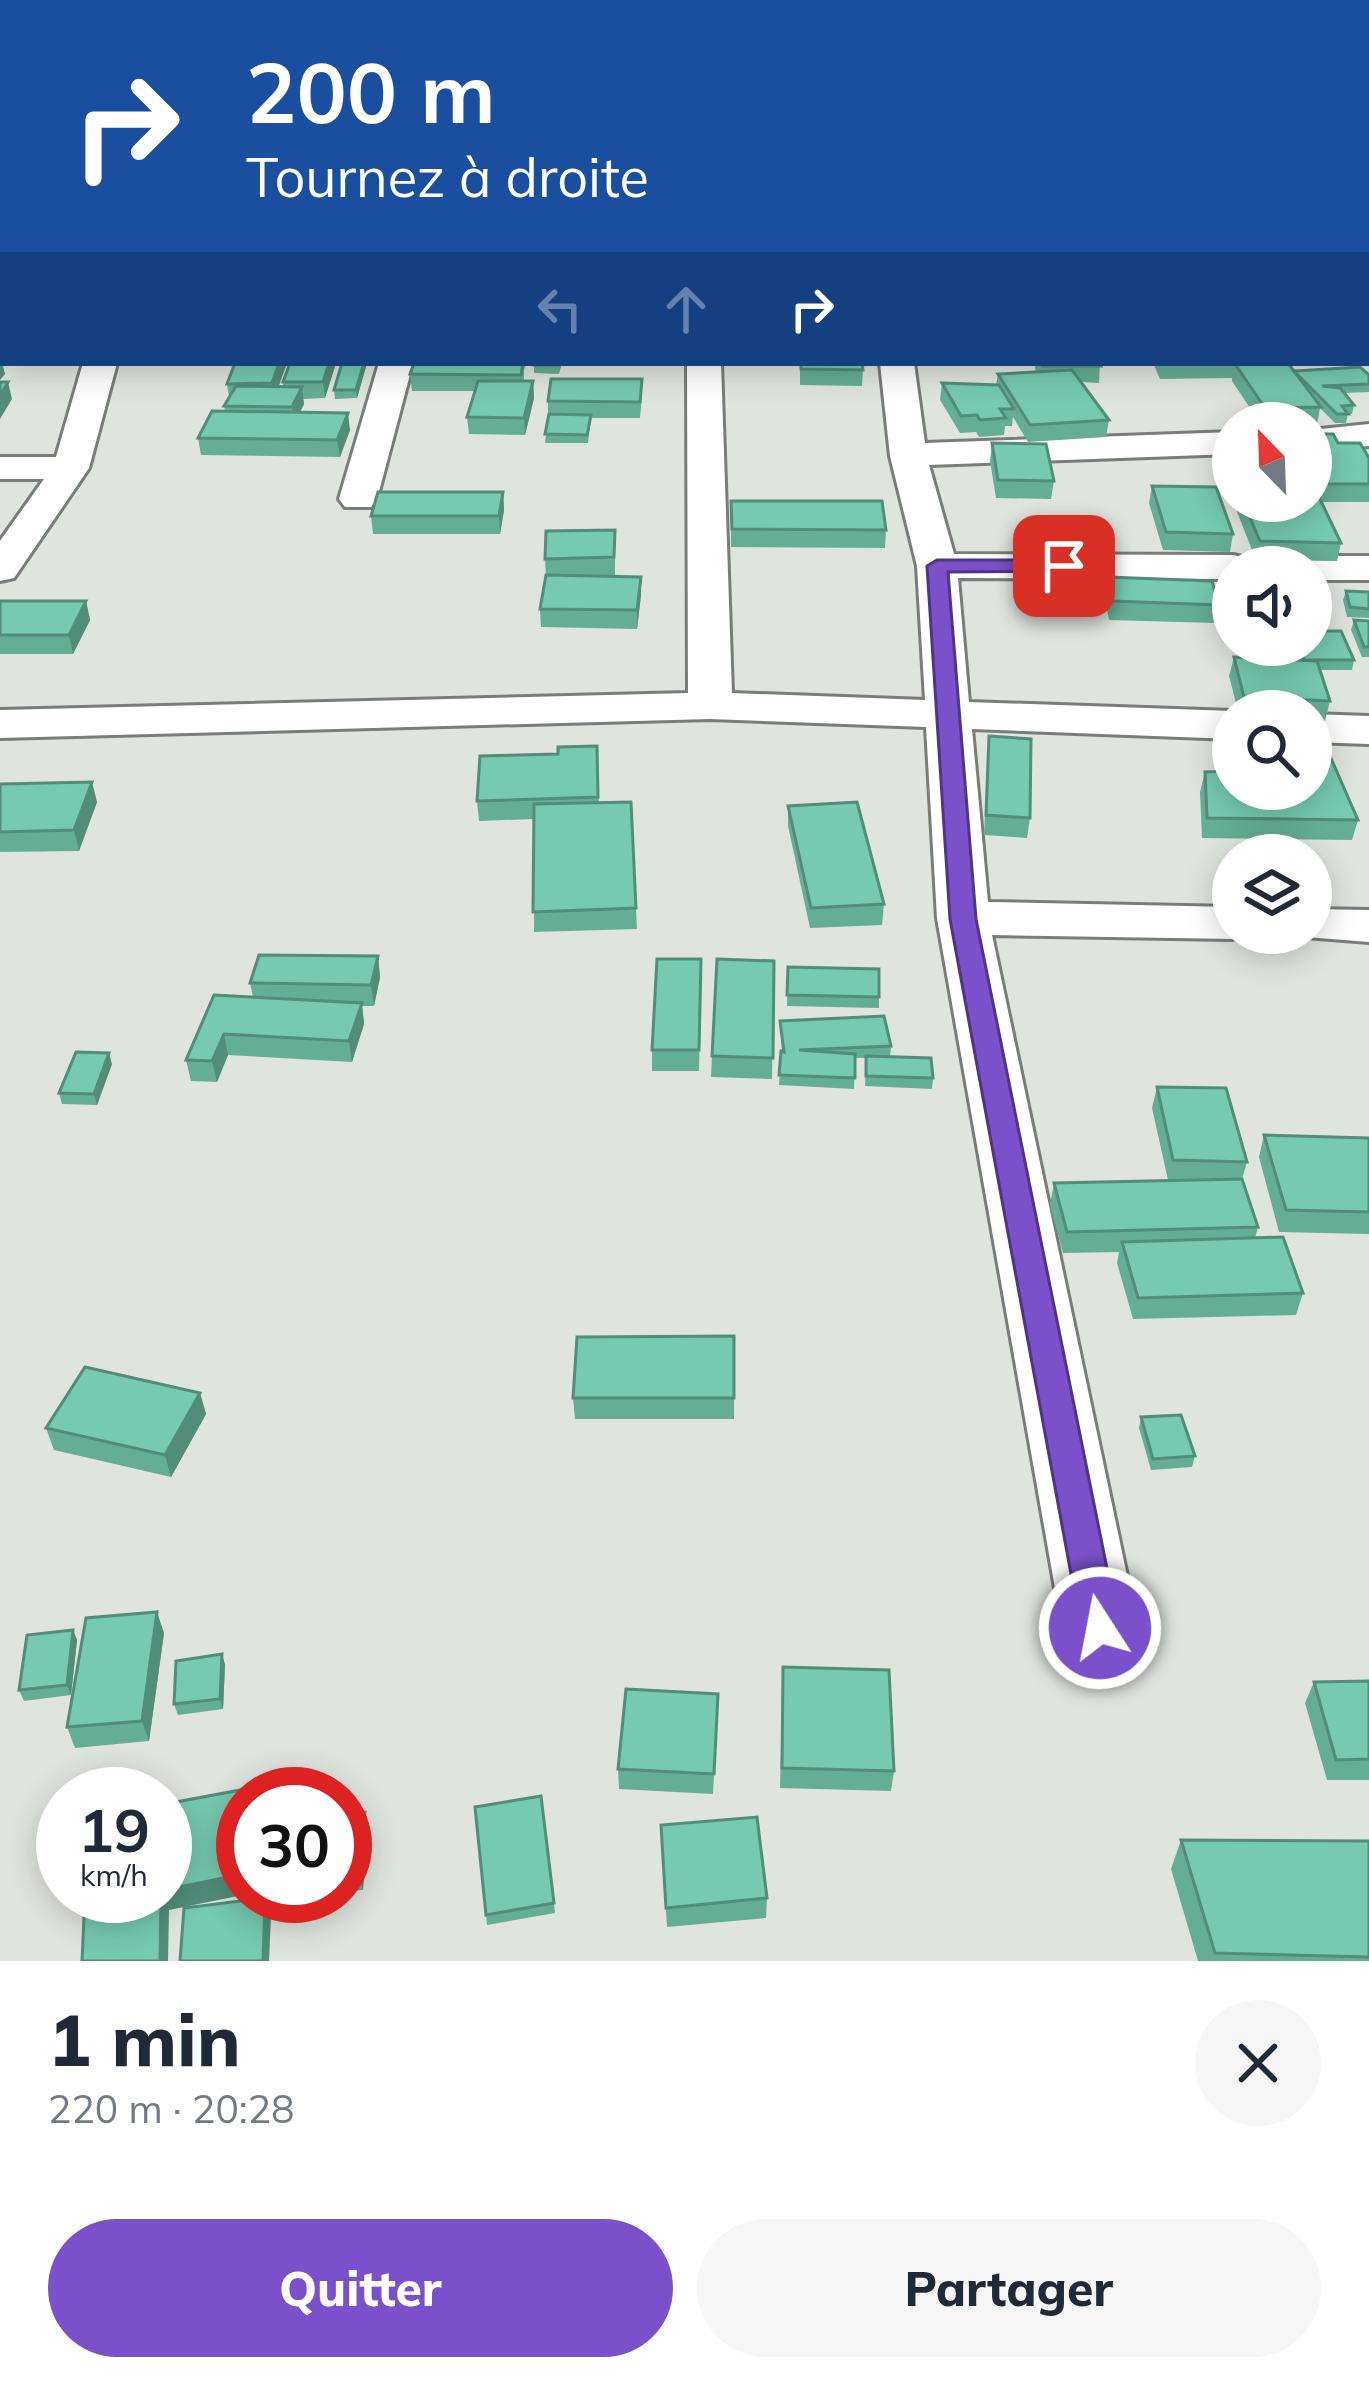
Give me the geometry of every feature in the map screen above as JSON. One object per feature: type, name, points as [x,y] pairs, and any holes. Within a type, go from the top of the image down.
[{"type":"street","points":[[0,569],[70,467],[99,366]]},
{"type":"street","points":[[358,499],[395,366]]},
{"type":"street","points":[[704,366],[710,706]]},
{"type":"street","points":[[897,366],[908,456],[937,566],[963,919],[1100,1628]]},
{"type":"street","points":[[1332,439],[1369,435]]},
{"type":"street","points":[[908,456],[977,449],[1212,443]]},
{"type":"street","points":[[0,468],[70,467]]},
{"type":"street","points":[[937,566],[1212,567]]},
{"type":"street","points":[[1332,568],[1369,568]]},
{"type":"street","points":[[0,724],[710,706],[1212,724]]},
{"type":"street","points":[[1332,729],[1369,730]]},
{"type":"street","points":[[963,919],[1212,923]]},
{"type":"street","points":[[1332,925],[1369,926]]},
{"type":"building","points":[[234,366],[278,366],[272,383],[227,384]]},
{"type":"building","points":[[289,366],[328,366],[323,382],[283,382]]},
{"type":"building","points":[[341,366],[363,366],[356,390],[334,390]]},
{"type":"building","points":[[413,366],[522,366],[521,375],[410,374]]},
{"type":"building","points":[[862,366],[863,370],[801,369]]},
{"type":"building","points":[[1236,366],[1290,366],[1317,402],[1261,402]]},
{"type":"building","points":[[1360,367],[1369,375],[1369,384],[1322,386],[1340,388],[1354,405],[1342,406],[1348,414],[1337,414],[1332,402],[1325,402],[1294,371]]},
{"type":"building","points":[[1072,370],[1109,420],[1030,425],[998,374]]},
{"type":"building","points":[[551,379],[642,379],[640,402],[548,401]]},
{"type":"building","points":[[478,381],[533,381],[524,418],[467,417]]},
{"type":"building","points":[[942,383],[999,385],[1014,409],[1000,409],[1006,418],[961,416]]},
{"type":"building","points":[[236,386],[302,387],[292,407],[224,406]]},
{"type":"building","points":[[212,411],[348,413],[337,440],[198,438]]},
{"type":"building","points":[[549,414],[591,415],[587,435],[545,434]]},
{"type":"building","points":[[1332,434],[1338,443],[1360,443],[1369,458],[1369,484],[1332,484]]},
{"type":"building","points":[[992,443],[1046,444],[1054,481],[998,480]]},
{"type":"building","points":[[1152,486],[1212,487],[1212,522],[1229,522],[1233,534],[1166,532]]},
{"type":"building","points":[[378,492],[503,492],[499,516],[371,516]]},
{"type":"building","points":[[731,501],[882,501],[886,530],[732,529]]},
{"type":"building","points":[[1252,522],[1331,522],[1341,543],[1260,541]]},
{"type":"building","points":[[615,530],[614,557],[545,559],[546,531]]},
{"type":"building","points":[[546,575],[641,577],[637,610],[540,609]]},
{"type":"building","points":[[1107,577],[1212,581],[1212,605],[1112,601]]},
{"type":"building","points":[[1346,591],[1369,592],[1369,609],[1350,607]]},
{"type":"building","points":[[0,601],[86,601],[69,635],[0,635]]},
{"type":"building","points":[[1354,620],[1369,621],[1369,647],[1364,647]]},
{"type":"building","points":[[1332,631],[1341,631],[1354,660],[1332,660]]},
{"type":"building","points":[[1236,666],[1319,666],[1326,690],[1242,690]]},
{"type":"building","points":[[989,736],[1031,739],[1030,818],[986,815]]},
{"type":"building","points":[[597,746],[598,797],[477,801],[480,756],[558,754],[558,747]]},
{"type":"building","points":[[1332,761],[1358,820],[1207,818],[1205,772],[1212,772],[1212,810],[1332,810]]},
{"type":"building","points":[[92,782],[74,830],[0,832],[0,784]]},
{"type":"building","points":[[631,802],[636,908],[533,912],[534,804]]},
{"type":"building","points":[[857,802],[884,904],[811,908],[788,806]]},
{"type":"building","points":[[259,955],[378,956],[371,985],[250,983]]},
{"type":"building","points":[[657,959],[701,959],[699,1050],[652,1050]]},
{"type":"building","points":[[717,959],[774,961],[773,1058],[712,1056]]},
{"type":"building","points":[[788,967],[879,969],[879,997],[787,995]]},
{"type":"building","points":[[214,995],[362,1003],[349,1041],[224,1034],[212,1061],[186,1060]]},
{"type":"building","points":[[884,1016],[891,1046],[799,1050],[855,1054],[855,1078],[779,1075],[784,1052],[780,1021]]},
{"type":"building","points":[[76,1052],[109,1053],[94,1094],[59,1093]]},
{"type":"building","points":[[866,1056],[931,1058],[933,1078],[866,1076]]},
{"type":"building","points":[[1157,1087],[1226,1088],[1247,1162],[1173,1160]]},
{"type":"building","points":[[1264,1135],[1369,1138],[1369,1212],[1286,1210]]},
{"type":"building","points":[[1242,1179],[1258,1227],[1067,1232],[1054,1183]]},
{"type":"building","points":[[1283,1237],[1303,1293],[1138,1298],[1122,1242]]},
{"type":"building","points":[[734,1336],[734,1398],[573,1398],[577,1337]]},
{"type":"building","points":[[85,1367],[200,1393],[165,1455],[46,1428]]},
{"type":"building","points":[[1181,1415],[1195,1456],[1153,1459],[1141,1417]]},
{"type":"building","points":[[157,1612],[142,1721],[67,1727],[86,1618]]},
{"type":"building","points":[[73,1630],[67,1685],[19,1690],[27,1635]]},
{"type":"building","points":[[222,1654],[220,1699],[174,1704],[176,1661]]},
{"type":"building","points":[[783,1667],[889,1670],[894,1771],[782,1768]]},
{"type":"building","points":[[1369,1681],[1369,1759],[1336,1760],[1314,1682]]},
{"type":"building","points":[[626,1689],[718,1694],[714,1774],[618,1769]]},
{"type":"building","points":[[216,1795],[216,1880],[192,1884],[192,1799]]},
{"type":"building","points":[[541,1796],[554,1903],[486,1915],[475,1807]]},
{"type":"building","points":[[757,1817],[767,1898],[666,1908],[661,1825]]},
{"type":"building","points":[[1181,1840],[1369,1841],[1369,1957],[1215,1953]]},
{"type":"building","points":[[216,1904],[216,1923],[264,1923],[263,1961],[180,1961],[183,1923],[192,1923],[192,1907]]},
{"type":"building","points":[[84,1923],[161,1923],[160,1961],[82,1961]]},
{"type":"route","points":[[1064,566],[937,566],[963,919],[1100,1628]]}]
